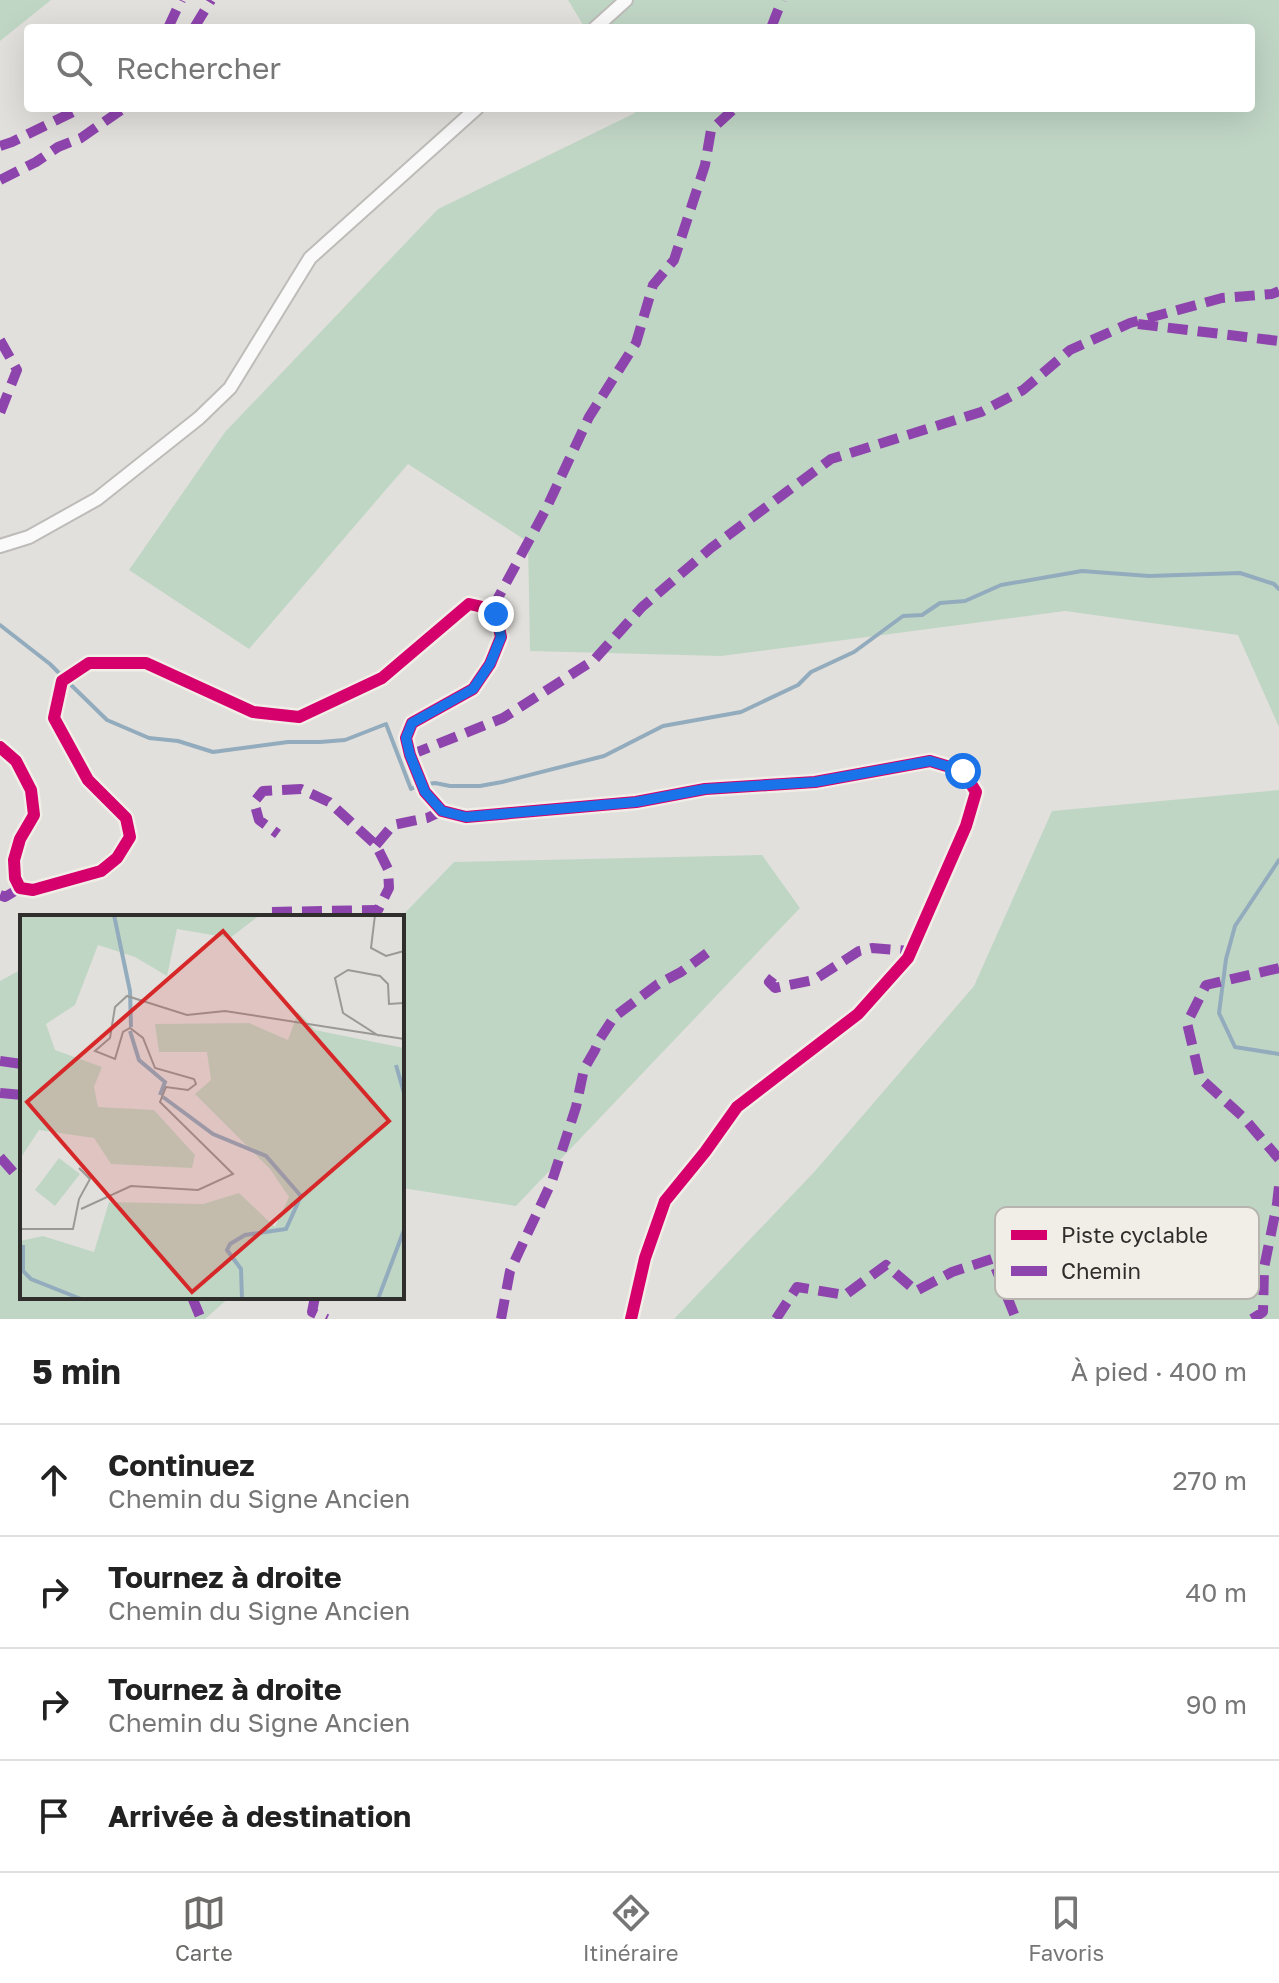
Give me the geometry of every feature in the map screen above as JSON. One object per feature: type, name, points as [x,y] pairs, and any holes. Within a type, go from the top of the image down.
[{"type":"street","points":[[599,24],[626,0]]},
{"type":"street","points":[[0,546],[29,537],[97,499],[199,418],[230,388],[310,258],[473,112]]},
{"type":"street","points":[[0,747],[16,761],[31,790],[34,815],[20,839],[14,860],[15,878],[20,888],[33,890],[101,871],[117,858],[130,837],[126,818],[88,780],[54,718],[62,681],[89,663],[146,663],[253,712],[299,717],[382,678],[469,604],[492,609],[496,614],[501,637],[490,664],[473,689],[412,723],[406,738],[425,792],[442,811],[466,817],[636,802],[705,789],[815,782],[930,761],[963,771],[976,792],[973,804],[908,958],[858,1014],[737,1107],[665,1201],[645,1258],[631,1319]]},
{"type":"green space","points":[[0,0],[51,0],[0,41]]},
{"type":"green space","points":[[568,0],[1279,0],[1279,727],[1238,635],[1065,611],[721,656],[530,651],[528,542],[408,464],[249,649],[129,570],[225,432],[438,209],[634,112],[1255,112],[1255,24],[583,24]]},
{"type":"green space","points":[[1279,790],[1279,1319],[674,1319],[815,1171],[974,986],[1052,811]]},
{"type":"green space","points":[[762,855],[800,908],[516,1206],[404,1188],[403,915],[454,862]]},
{"type":"green space","points":[[20,970],[20,1299],[228,1299],[205,1319],[0,1319],[0,981]]},
{"type":"waterway","points":[[429,784],[480,786],[502,782],[604,756],[663,726],[741,712],[798,685],[811,672],[854,652],[903,616],[922,615],[940,603],[965,601],[1001,585],[1082,571],[1149,576],[1240,573],[1274,584],[1279,589]]},
{"type":"waterway","points":[[0,625],[60,674]]},
{"type":"waterway","points":[[70,684],[107,720],[149,738],[178,741],[213,752],[288,742],[345,740],[386,724],[411,789],[415,787]]},
{"type":"waterway","points":[[1279,860],[1235,926],[1226,959],[1219,1013],[1235,1047],[1279,1054]]},
{"type":"marked path","points":[[170,24],[181,0]]},
{"type":"marked path","points":[[196,24],[211,0]]},
{"type":"marked path","points":[[773,24],[782,0]]},
{"type":"marked path","points":[[0,146],[73,112]]},
{"type":"marked path","points":[[0,180],[58,147],[81,138],[118,112]]},
{"type":"marked path","points":[[492,609],[546,509],[589,417],[636,343],[653,285],[674,260],[705,165],[711,130],[731,112]]},
{"type":"marked path","points":[[410,755],[503,718],[594,660],[642,607],[711,548],[831,459],[981,412],[1023,390],[1070,350],[1130,323],[1222,298],[1279,291]]},
{"type":"marked path","points":[[1138,324],[1279,341]]},
{"type":"marked path","points":[[0,340],[17,370],[0,413]]},
{"type":"marked path","points":[[272,912],[378,910],[389,888],[388,869],[376,845],[329,802],[301,789],[263,791],[254,802],[259,820],[278,834]]},
{"type":"marked path","points":[[376,845],[393,825],[427,818],[442,811]]},
{"type":"marked path","points":[[0,895],[5,897],[20,888]]},
{"type":"marked path","points":[[773,977],[769,982],[775,988],[814,980],[859,951],[872,948],[910,951]]},
{"type":"marked path","points":[[501,1319],[510,1271],[552,1181],[576,1107],[584,1069],[599,1040],[614,1017],[707,953]]},
{"type":"marked path","points":[[1279,968],[1206,985],[1187,1023],[1200,1078],[1243,1117],[1279,1159]]},
{"type":"marked path","points":[[0,1061],[20,1064]]},
{"type":"marked path","points":[[0,1093],[20,1095]]},
{"type":"marked path","points":[[0,1157],[20,1176]]},
{"type":"marked path","points":[[1252,1319],[1263,1312],[1264,1268],[1279,1186]]},
{"type":"marked path","points":[[776,1319],[797,1287],[845,1295],[886,1265],[916,1291],[952,1272],[992,1259],[995,1266]]},
{"type":"marked path","points":[[193,1299],[201,1319]]},
{"type":"marked path","points":[[315,1299],[312,1312],[327,1319]]},
{"type":"marked path","points":[[1008,1299],[1016,1319]]},
{"type":"cycle path","points":[[0,747],[16,761],[31,790],[34,815],[20,839],[14,860],[15,878],[20,888],[33,890],[101,871],[117,858],[130,837],[126,818],[88,780],[54,718],[62,681],[89,663],[146,663],[253,712],[299,717],[382,678],[469,604],[492,609],[496,614],[501,637],[490,664],[473,689],[412,723],[406,738],[425,792],[442,811],[466,817],[636,802],[705,789],[815,782],[930,761],[963,771],[976,792],[966,826],[908,958],[858,1014],[737,1107],[665,1201],[645,1258],[631,1319]]},
{"type":"route","points":[[496,614],[501,637],[490,664],[473,689],[412,723],[406,738],[425,792],[442,811],[466,817],[636,802],[705,789],[815,782],[930,761],[963,771]]}]
